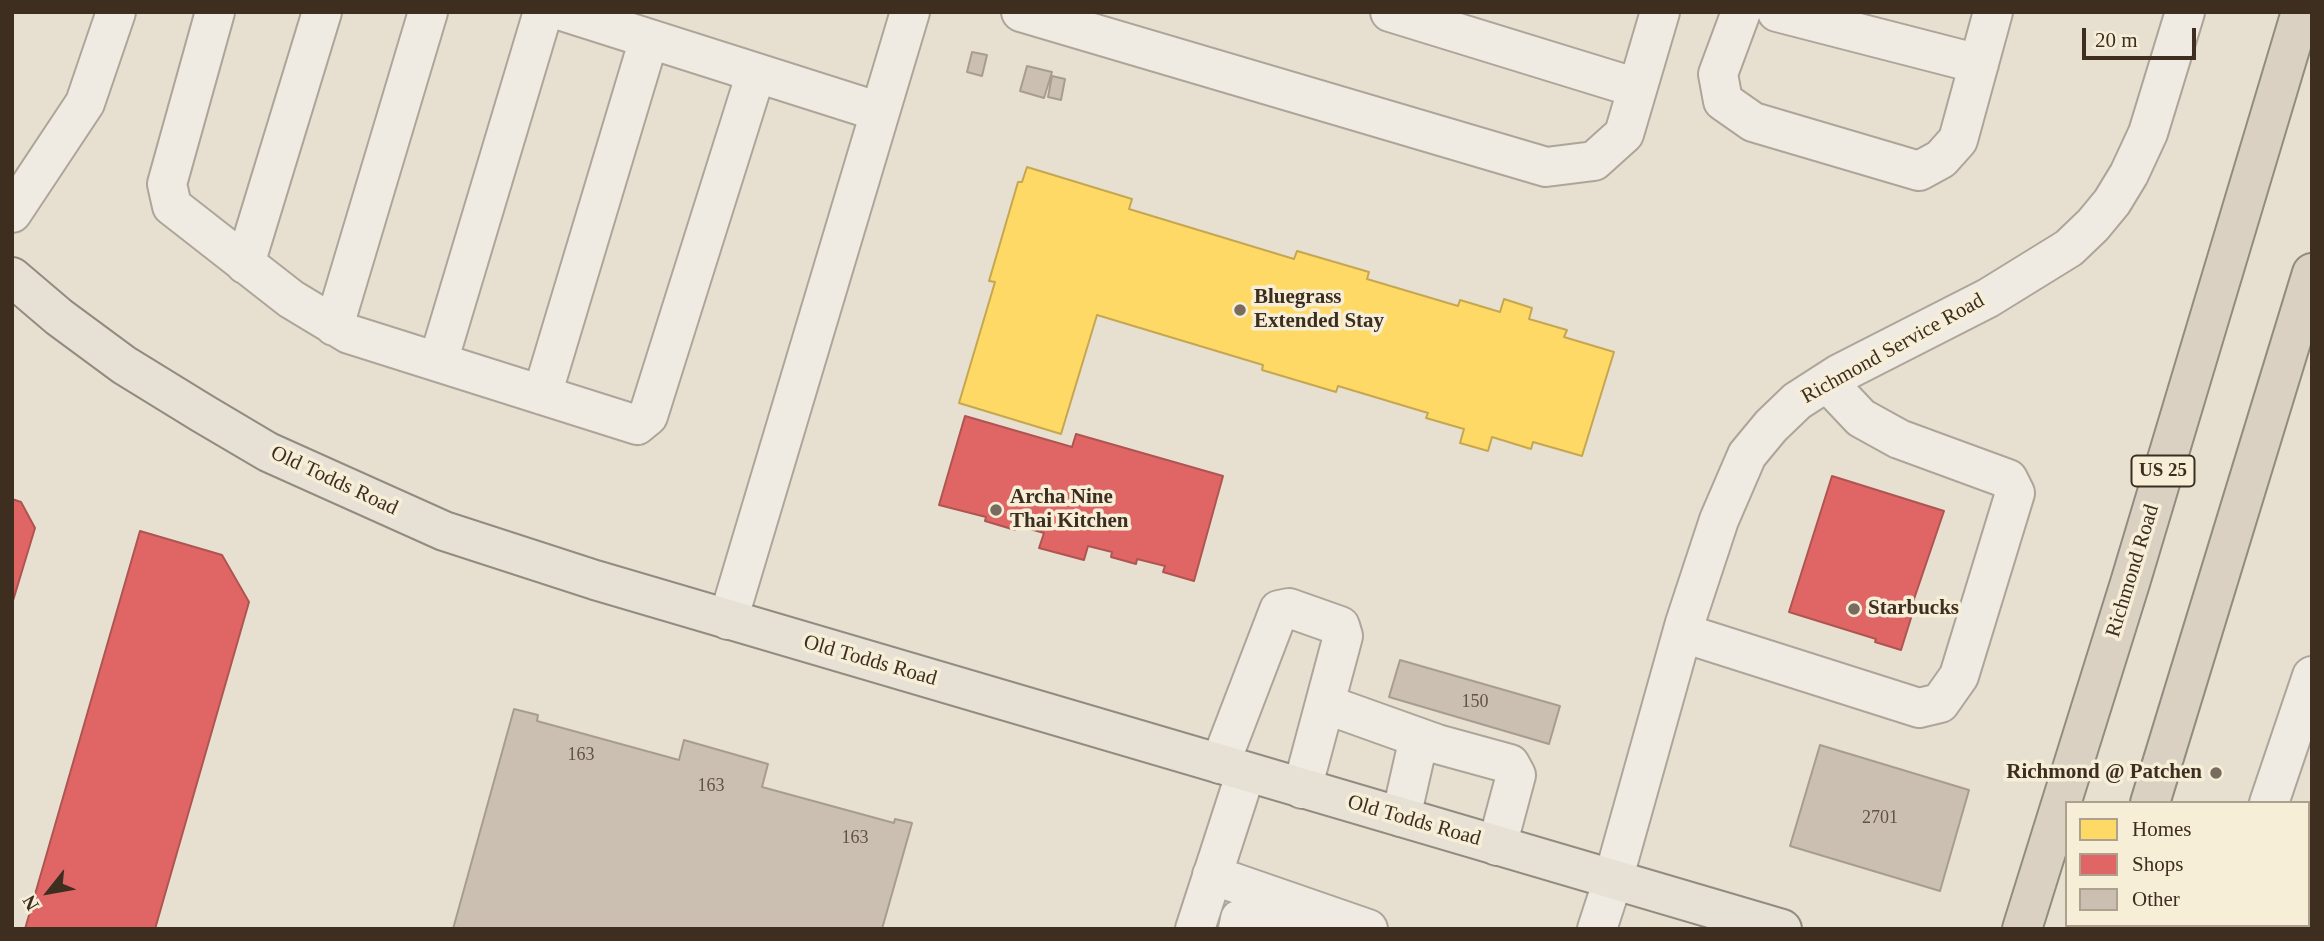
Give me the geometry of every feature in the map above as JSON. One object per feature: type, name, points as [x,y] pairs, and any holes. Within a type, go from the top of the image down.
[{"type":"highway","name":"Richmond Road","points":[[2022,929],[2130,583],[2301,12]]},
{"type":"highway","points":[[2151,801],[2312,273]]},
{"type":"main road","name":"Old Todds Road","points":[[12,277],[59,317],[124,365],[268,452],[444,531],[728,620],[1782,929]]},
{"type":"street","points":[[12,213],[85,103],[116,12]]},
{"type":"street","points":[[215,12],[167,184],[172,206],[291,299],[349,334],[637,425],[648,416],[756,73]]},
{"type":"street","points":[[245,264],[322,12]]},
{"type":"street","points":[[334,326],[428,12]]},
{"type":"street","points":[[438,362],[543,12]]},
{"type":"street","points":[[565,12],[880,112]]},
{"type":"street","points":[[728,620],[910,12]]},
{"type":"street","points":[[1021,12],[1546,167],[1594,161],[1624,134],[1660,12]]},
{"type":"street","points":[[1390,12],[1637,88]]},
{"type":"street","points":[[1741,12],[1718,74],[1723,101],[1753,122],[1919,171],[1941,159],[1958,140],[1993,12]]},
{"type":"street","points":[[1777,12],[1979,64]]},
{"type":"street","name":"Richmond Service Road","points":[[1597,929],[1614,880],[1683,633],[1719,520],[1747,455],[1797,401],[1827,382],[1988,298],[2069,248],[2093,225],[2112,202],[2129,174],[2148,134],[2185,12]]},
{"type":"street","points":[[542,395],[649,39]]},
{"type":"street","points":[[1683,633],[1919,708],[1940,703],[1959,676],[2015,493],[2008,479],[1899,439],[1861,418],[1827,382]]},
{"type":"street","points":[[1195,929],[1212,875],[1233,768],[1279,610],[1289,608],[1340,626],[1343,636],[1302,789]]},
{"type":"street","points":[[2270,801],[2312,676]]},
{"type":"street","points":[[1325,705],[1419,738],[1510,764],[1516,775],[1497,846]]},
{"type":"street","points":[[1401,817],[1419,738]]},
{"type":"street","points":[[1212,875],[1367,929]]},
{"type":"street","points":[[1238,929],[1240,919],[1251,915],[1305,929]]},
{"type":"building: Homes","name":"Bluegrass Extended Stay","points":[[1027,167],[1132,199],[1129,209],[1294,259],[1297,251],[1369,272],[1367,279],[1458,306],[1460,300],[1500,312],[1504,299],[1532,308],[1529,319],[1567,330],[1564,337],[1614,352],[1582,456],[1533,442],[1531,449],[1492,437],[1488,451],[1460,443],[1464,429],[1426,418],[1428,413],[1338,386],[1336,392],[1262,370],[1263,365],[1097,315],[1061,434],[959,403],[995,282],[989,281],[1018,182],[1022,182]]},
{"type":"building: Shops","points":[[965,416],[1072,447],[1076,434],[1223,476],[1194,581],[1163,572],[1165,566],[1137,559],[1136,564],[1111,557],[1112,552],[1088,546],[1084,560],[1039,548],[1044,533],[1016,525],[1015,530],[985,521],[986,517],[939,505]]},
{"type":"building: Shops","points":[[1832,476],[1944,511],[1913,602],[1916,602],[1901,650],[1875,642],[1876,639],[1789,612]]},
{"type":"building: Shops","points":[[12,499],[21,502],[35,528],[12,604]]},
{"type":"building: Shops","points":[[140,531],[222,555],[249,602],[155,929],[25,929]]},
{"type":"building: Shops","points":[[2312,843],[2312,906],[2310,906]]},
{"type":"building: Other","points":[[972,52],[987,55],[982,76],[967,72]]},
{"type":"building: Other","points":[[1027,66],[1052,72],[1044,98],[1020,91]]},
{"type":"building: Other","points":[[1052,76],[1065,79],[1061,100],[1048,97]]},
{"type":"building: Other","points":[[1400,660],[1560,706],[1549,744],[1389,697]]},
{"type":"building: Other","points":[[514,709],[538,715],[537,721],[679,760],[684,740],[768,764],[762,787],[894,823],[895,819],[912,823],[882,929],[453,929]]},
{"type":"building: Other","points":[[1820,745],[1969,790],[1940,891],[1790,846]]},
{"type":"place","name":"Bluegrass Extended Stay","points":[[1240,310]]},
{"type":"place","name":"Archa Nine Thai Kitchen","points":[[996,510]]},
{"type":"place","name":"Starbucks","points":[[1854,609]]},
{"type":"place","name":"Richmond @ Patchen","points":[[2216,773]]}]
